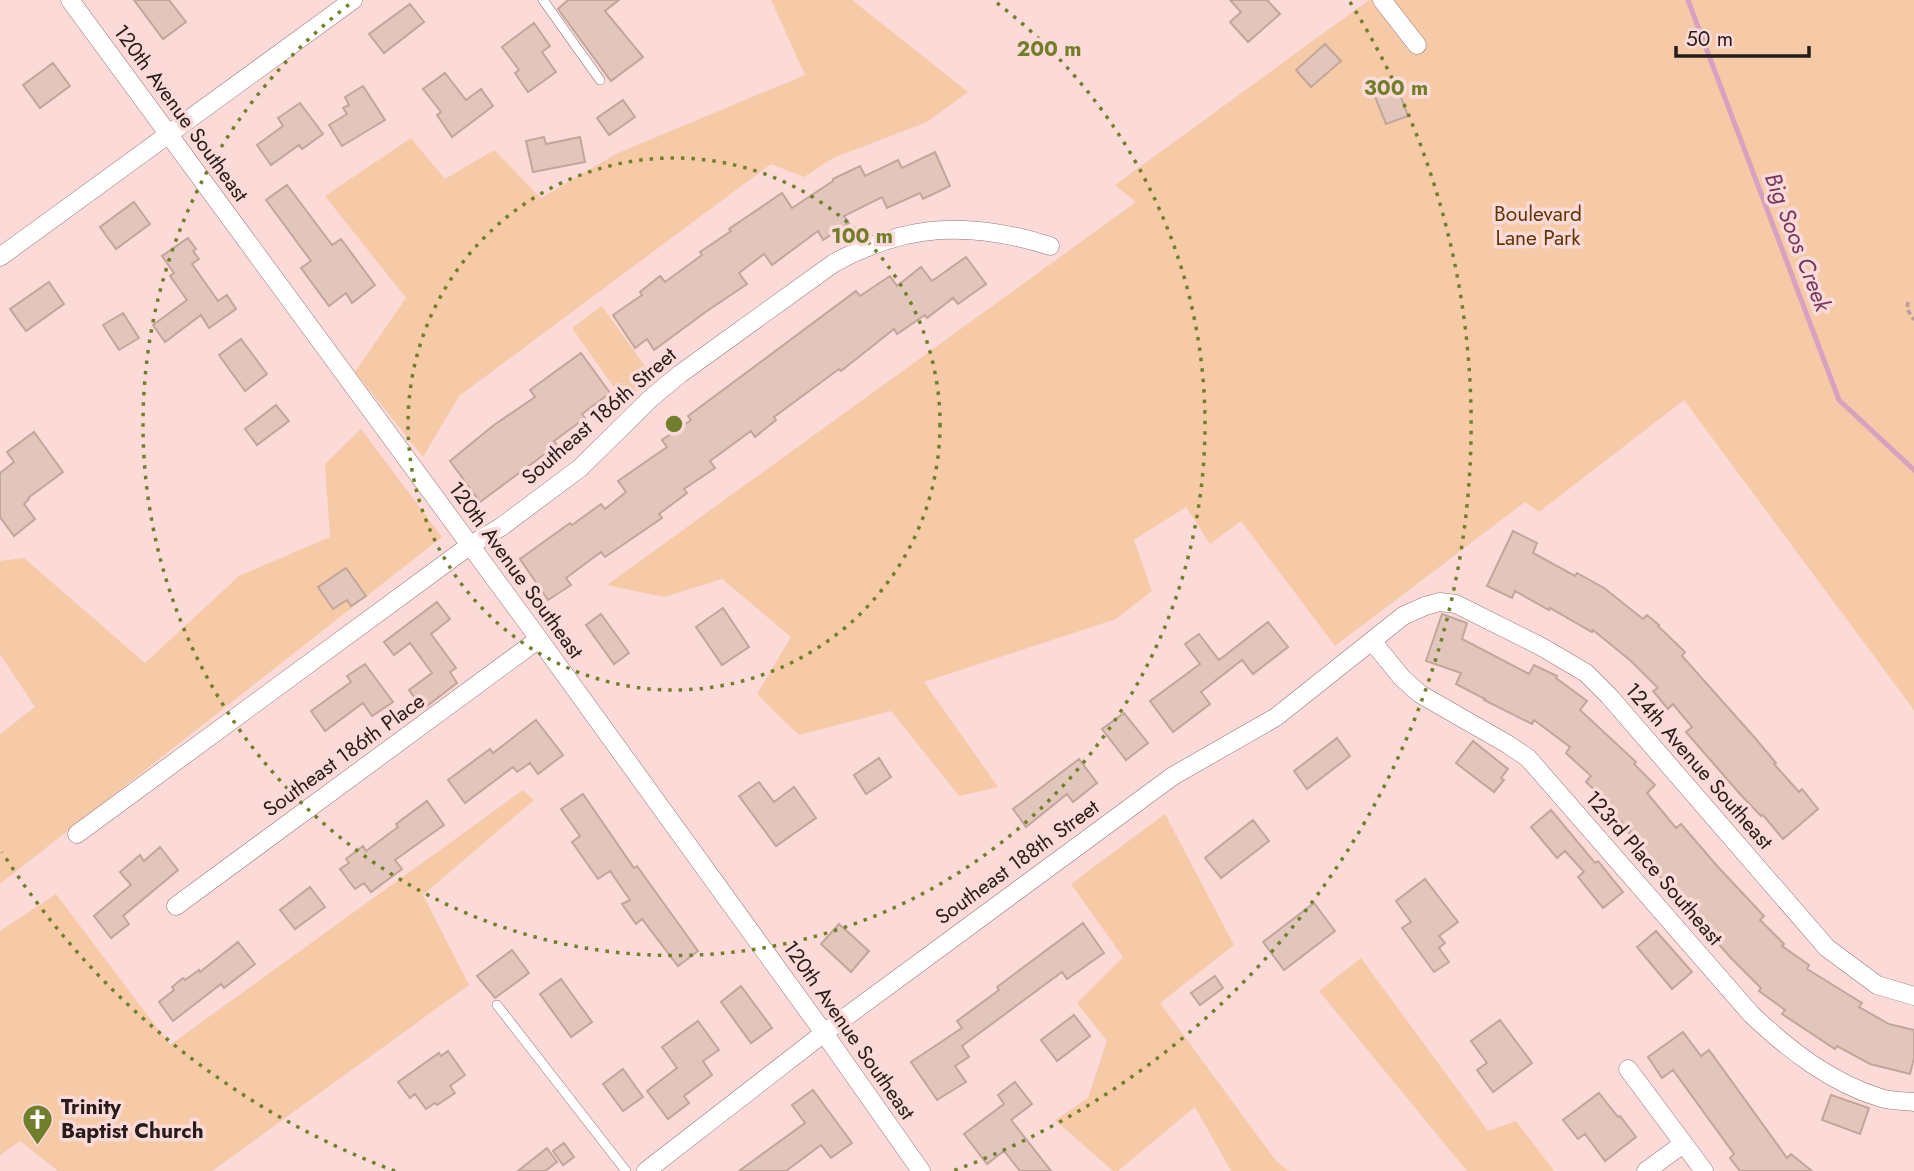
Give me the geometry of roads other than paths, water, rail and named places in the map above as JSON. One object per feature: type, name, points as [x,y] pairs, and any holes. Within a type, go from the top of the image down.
[{"type":"street","name":"120th Avenue Southeast","points":[[70,0],[539,639],[824,1032],[921,1171]]},
{"type":"street","points":[[0,257],[353,0]]},
{"type":"street","points":[[1382,0],[1417,45]]},
{"type":"street","name":"Southeast 186th Street","points":[[77,834],[469,546],[501,527],[580,468],[680,374],[834,263],[861,249],[894,237],[925,231],[978,230],[1018,236],[1050,246]]},
{"type":"street","name":"124th Avenue Southeast","points":[[1425,606],[1440,602],[1456,604],[1542,647],[1586,673],[1609,696],[1827,948],[1877,985],[1914,996]]},
{"type":"street","name":"Southeast 188th Street","points":[[646,1171],[824,1032],[1173,776],[1276,717],[1403,616],[1425,606]]},
{"type":"street","name":"Southeast 186th Place","points":[[176,906],[539,639]]},
{"type":"street","name":"123rd Place Southeast","points":[[1372,640],[1402,678],[1420,694],[1528,758],[1751,1014],[1780,1041],[1842,1083],[1883,1098],[1914,1102]]},
{"type":"street","points":[[1628,1069],[1704,1171]]},
{"type":"street","points":[[1646,1171],[1683,1144]]},
{"type":"lane","points":[[543,0],[600,80]]},
{"type":"lane","points":[[497,1005],[626,1171]]},
{"type":"waterway","name":"Big Soos Creek","points":[[1688,0],[1839,400],[1914,470]]},
{"type":"place","name":"Trinity Baptist Church","points":[[38,1146]]},
{"type":"park label","name":"Boulevard Lane Park","points":[[1538,226]]}]
